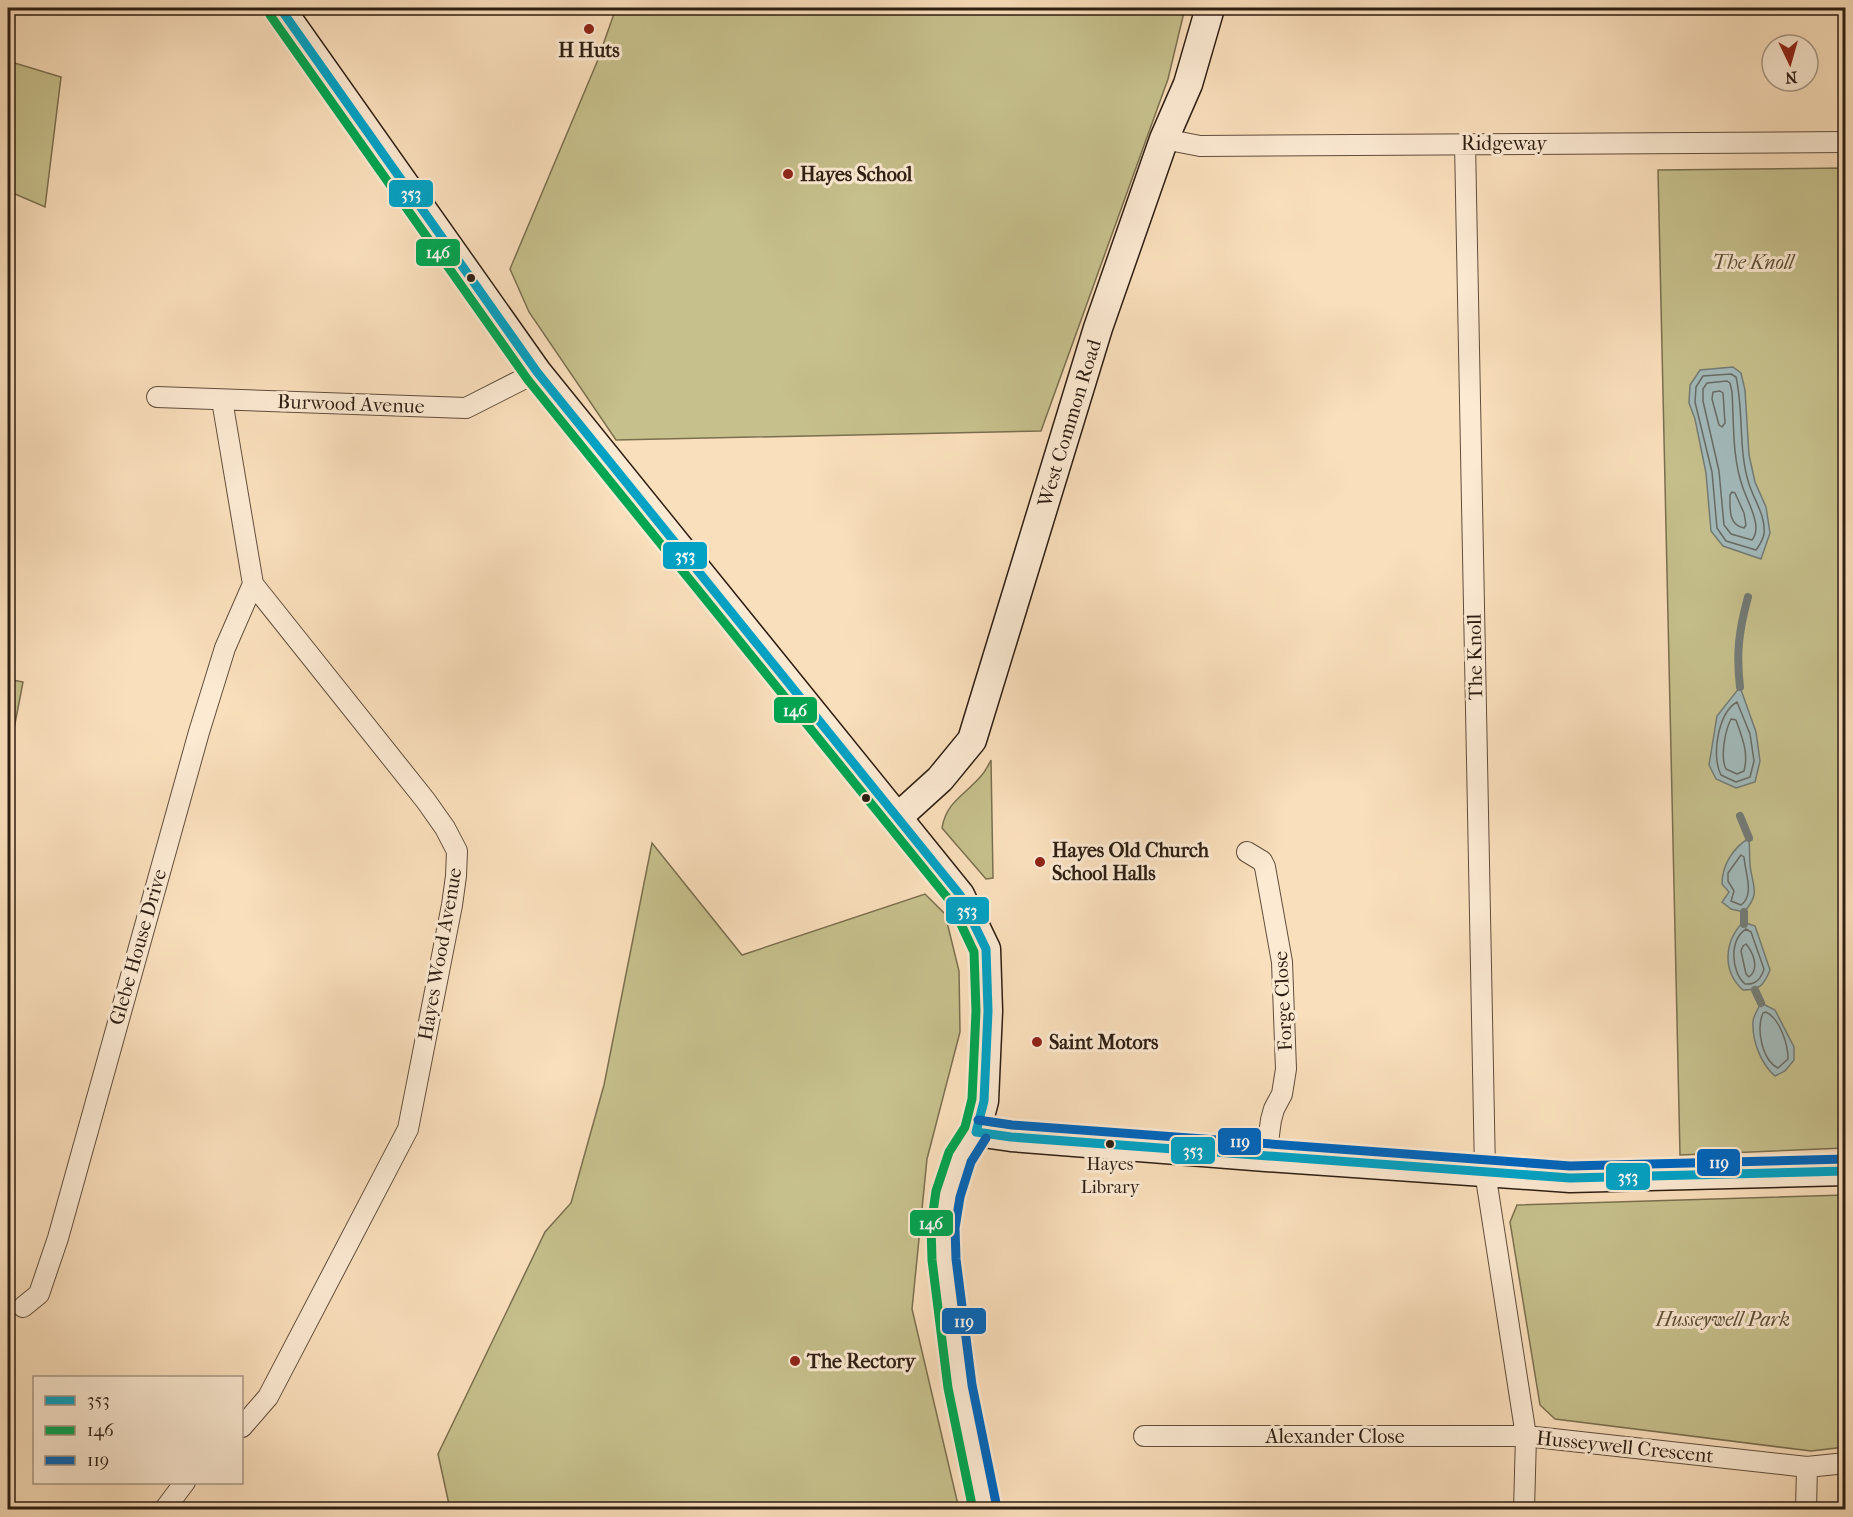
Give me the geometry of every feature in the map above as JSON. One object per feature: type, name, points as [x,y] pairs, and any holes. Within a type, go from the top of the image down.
[{"type":"main road","points":[[280,8],[537,372],[960,895],[986,949],[988,1011],[984,1101],[976,1132],[960,1157],[948,1194],[943,1227],[944,1260],[960,1387],[985,1509]]},
{"type":"main road","name":"West Common Road","points":[[897,818],[940,779],[972,740],[1098,328],[1164,139],[1188,84],[1210,8]]},
{"type":"main road","points":[[976,1132],[1011,1137],[1266,1157],[1570,1178],[1845,1171]]},
{"type":"street","name":"Ridgeway","points":[[1164,139],[1200,146],[1845,142]]},
{"type":"street","name":"The Knoll","points":[[1466,143],[1485,1172]]},
{"type":"street","name":"Burwood Avenue","points":[[157,397],[466,408],[537,372]]},
{"type":"street","name":"Hayes Wood Avenue","points":[[222,400],[253,584],[426,801],[445,828],[456,851],[452,905],[408,1129],[268,1397],[243,1426]]},
{"type":"street","name":"Glebe House Drive","points":[[23,1307],[39,1294],[58,1238],[199,732],[225,648],[253,584]]},
{"type":"street","name":"Forge Close","points":[[1247,852],[1262,861],[1265,867],[1282,962],[1285,1082],[1271,1120],[1266,1157]]},
{"type":"street","name":"Husseywell Crescent","points":[[1485,1172],[1526,1436],[1807,1467],[1845,1463]]},
{"type":"street","name":"Alexander Close","points":[[1144,1436],[1526,1436]]},
{"type":"street","points":[[1524,1509],[1526,1436]]},
{"type":"street","points":[[1806,1509],[1807,1467]]},
{"type":"street","points":[[164,1509],[183,1484]]},
{"type":"green space","name":"Hayes School","points":[[616,8],[1185,8],[1168,79],[1041,431],[616,440],[529,312],[510,269],[597,62]]},
{"type":"green space","points":[[8,61],[61,77],[45,207],[8,191]]},
{"type":"green space","name":"The Knoll","points":[[1845,168],[1845,1148],[1680,1155],[1658,170]]},
{"type":"green space","points":[[8,679],[23,682],[8,760]]},
{"type":"green space","points":[[991,760],[993,878],[986,879],[942,828],[952,805],[982,774]]},
{"type":"green space","points":[[652,843],[742,955],[925,894],[945,914],[959,971],[960,1032],[927,1159],[912,1309],[959,1509],[450,1509],[438,1454],[545,1232],[571,1203],[604,1085]]},
{"type":"green space","name":"Husseywell Park","points":[[1845,1195],[1845,1447],[1811,1451],[1555,1419],[1540,1405],[1510,1222],[1517,1205]]},
{"type":"water","points":[[1733,367],[1741,373],[1745,390],[1749,455],[1755,482],[1766,507],[1770,533],[1761,559],[1723,546],[1711,531],[1706,473],[1695,419],[1689,403],[1690,385],[1700,370]]},
{"type":"water","points":[[1740,687],[1756,732],[1760,761],[1755,782],[1736,788],[1716,779],[1709,765],[1717,716]]},
{"type":"water","points":[[1749,838],[1754,893],[1752,902],[1744,912],[1731,909],[1722,902],[1729,892],[1722,884],[1724,870],[1730,858]]},
{"type":"water","points":[[1743,922],[1755,926],[1770,970],[1761,986],[1749,990],[1743,990],[1731,974],[1728,956],[1732,938]]},
{"type":"water","points":[[1761,1003],[1775,1010],[1794,1047],[1794,1060],[1785,1071],[1775,1076],[1758,1052],[1754,1037],[1753,1020]]},
{"type":"waterway","points":[[1740,687],[1739,642],[1748,597]]},
{"type":"waterway","points":[[1740,816],[1749,838]]},
{"type":"waterway","points":[[1744,912],[1744,924]]},
{"type":"waterway","points":[[1755,990],[1761,1003]]},
{"type":"transit line","name":"353","points":[[280,8],[537,372],[960,895],[986,949],[988,1011],[984,1101],[976,1132]]},
{"type":"transit line","name":"146","points":[[270,15],[528,380],[950,901],[974,952],[976,1011],[972,1099],[965,1127],[949,1152],[936,1191],[931,1226],[932,1260],[948,1388],[973,1510]]},
{"type":"transit line","name":"119","points":[[978,1120],[1012,1125],[1570,1166],[1846,1159]]},
{"type":"transit line","name":"353","points":[[976,1132],[1011,1137],[1570,1178],[1846,1171]]},
{"type":"transit line","name":"119","points":[[986,1138],[971,1162],[960,1197],[955,1228],[956,1259],[972,1385],[997,1508]]},
{"type":"place","name":"H Huts","points":[[589,29]]},
{"type":"place","name":"Hayes School","points":[[788,174]]},
{"type":"place","name":"Hayes Old Church School Halls","points":[[1040,862]]},
{"type":"place","name":"Saint Motors","points":[[1037,1042]]},
{"type":"place","name":"Hayes Library","points":[[1110,1144]]},
{"type":"place","name":"The Rectory","points":[[795,1361]]}]
